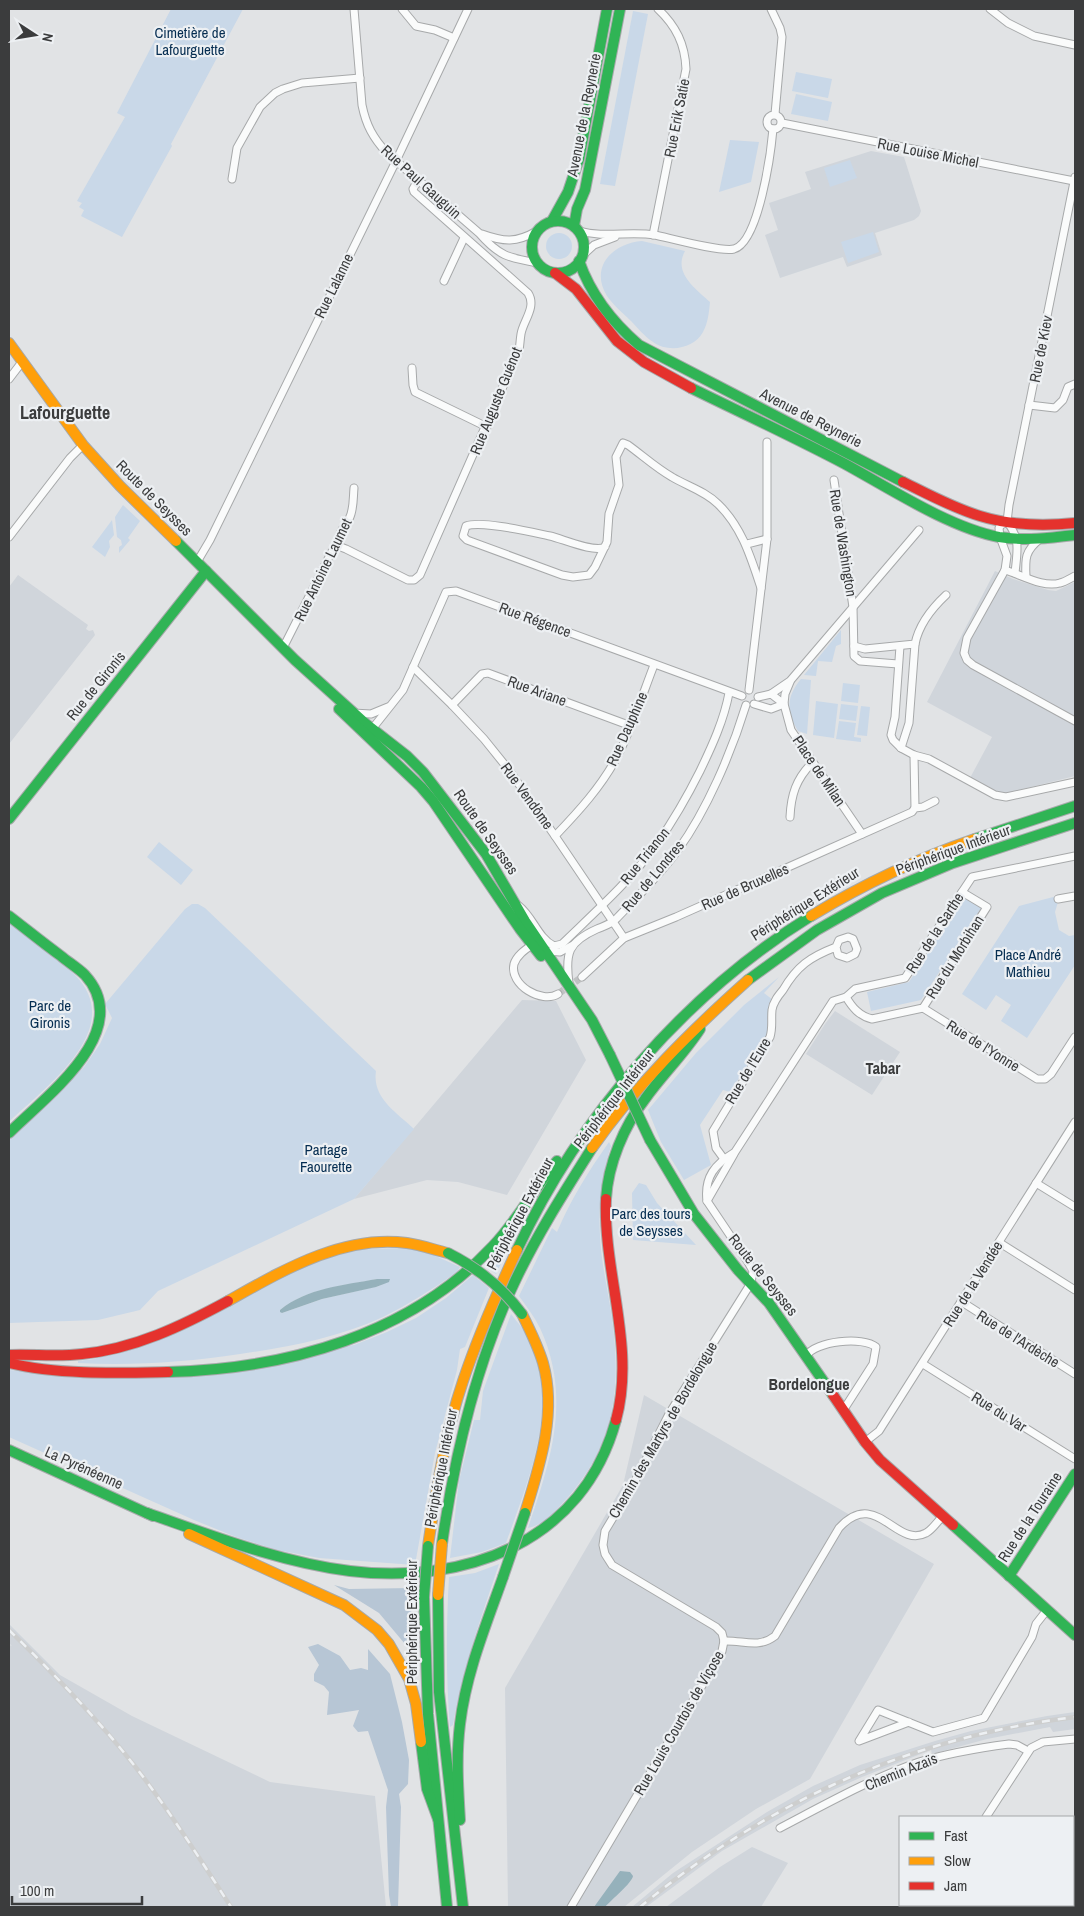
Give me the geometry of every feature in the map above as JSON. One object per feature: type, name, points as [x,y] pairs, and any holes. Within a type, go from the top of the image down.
[{"type":"main road","name":"Avenue de la Reynerie","points":[[552,221],[562,205],[573,180],[579,159],[607,9]]},
{"type":"main road","name":"Avenue de la Reynerie","points":[[576,229],[577,209],[585,190],[620,9]]},
{"type":"main road","points":[[552,221],[560,221],[576,229],[584,245],[581,258],[571,269],[555,273],[538,263],[534,257],[532,244],[537,231],[552,221]]},
{"type":"main road","name":"Avenue de Reynerie","points":[[581,258],[586,281],[600,305],[624,333],[639,345],[866,464],[959,509],[1007,522],[1052,525],[1075,522]]},
{"type":"main road","name":"Avenue de Reynerie","points":[[555,273],[576,289],[617,341],[630,352],[663,373],[941,516],[976,531],[1000,537],[1040,539],[1075,535]]},
{"type":"main road","name":"Route de Seysses","points":[[9,343],[83,445],[120,486],[295,660],[359,729],[420,787],[432,801],[535,943],[610,1055]]},
{"type":"main road","name":"Rue de Gironis","points":[[9,819],[206,571]]},
{"type":"main road","name":"Route de Seysses","points":[[295,660],[353,713],[407,756],[438,790],[486,854],[517,905],[535,943],[544,950],[599,1031],[650,1140],[694,1214],[738,1270],[765,1298],[865,1442],[894,1473],[1075,1635]]},
{"type":"main road","name":"Périphérique Extérieur","points":[[447,1907],[426,1693],[424,1597],[428,1546],[449,1432],[462,1383],[476,1342],[508,1267],[541,1203],[570,1153],[610,1098],[676,1022],[730,973],[775,938],[852,890],[910,863],[1075,806]]},
{"type":"main road","name":"Périphérique Intérieur","points":[[463,1907],[439,1692],[438,1595],[442,1544],[455,1461],[474,1387],[504,1305],[535,1242],[567,1187],[604,1134],[678,1042],[761,968],[807,937],[874,898],[943,867],[1075,823]]},
{"type":"main road","points":[[9,916],[74,968],[88,987],[95,1006],[96,1023],[90,1048],[77,1067],[9,1133]]},
{"type":"main road","points":[[147,1513],[258,1552],[294,1561],[342,1570],[402,1574],[438,1571],[499,1555],[538,1534],[557,1519],[587,1485],[597,1468],[609,1445],[620,1402],[623,1380],[622,1351],[608,1259],[605,1224],[606,1198],[611,1169],[620,1141],[630,1121],[644,1100],[691,1044],[707,1016]]},
{"type":"main road","points":[[9,1362],[31,1367],[100,1372],[177,1371],[245,1364],[305,1353],[367,1334],[410,1313],[463,1275],[483,1257],[518,1217],[556,1162],[570,1153]]},
{"type":"main road","points":[[9,1355],[75,1355],[123,1346],[155,1336],[320,1254],[366,1242],[396,1241],[426,1246],[448,1253],[470,1263],[506,1294],[522,1314],[540,1351],[547,1378],[549,1404],[543,1452],[525,1513],[477,1653],[462,1710],[457,1776],[461,1836],[456,1854]]},
{"type":"main road","name":"La Pyrénéenne","points":[[9,1450],[147,1513]]},
{"type":"main road","name":"Rue de la Touraine","points":[[1009,1576],[1075,1474]]},
{"type":"main road","points":[[147,1513],[217,1548],[344,1605],[377,1630],[389,1644],[409,1679],[416,1704],[426,1789],[438,1819]]},
{"type":"street","name":"Rue Paul Gauguin","points":[[354,9],[365,119],[379,145],[479,232],[492,248],[502,254],[538,263]]},
{"type":"street","points":[[402,9],[416,26],[435,30],[454,38]]},
{"type":"street","name":"Rue Lalanne","points":[[197,562],[203,554],[396,161],[468,9]]},
{"type":"street","name":"Rue Erik Satie","points":[[653,235],[686,69],[685,56],[679,34],[668,18],[658,9]]},
{"type":"street","points":[[772,9],[782,37],[775,114]]},
{"type":"street","points":[[990,9],[996,11],[1008,23],[1034,36],[1075,45]]},
{"type":"street","points":[[232,179],[237,148],[260,107],[275,93],[302,82],[360,78]]},
{"type":"street","points":[[773,129],[767,124],[767,120],[769,116],[775,114]]},
{"type":"street","points":[[773,129],[782,123],[781,119],[775,114]]},
{"type":"street","name":"Rue Louise Michel","points":[[782,123],[1075,179]]},
{"type":"street","points":[[576,229],[592,235],[653,235],[728,250],[736,248],[743,244],[750,234],[770,161],[773,129]]},
{"type":"street","name":"Rue de Kiev","points":[[1000,537],[999,528],[1007,522],[1075,179]]},
{"type":"street","name":"Rue Auguste Guénot","points":[[338,546],[346,548],[408,580],[414,580],[420,575],[487,427],[519,350],[521,333],[532,302],[528,293],[414,192],[413,189],[418,180]]},
{"type":"street","name":"Rue Paul Gauguin","points":[[479,232],[494,238],[514,240],[526,237],[537,231]]},
{"type":"street","points":[[581,258],[594,244],[620,235]]},
{"type":"street","points":[[444,281],[464,238]]},
{"type":"street","points":[[9,379],[22,362]]},
{"type":"street","points":[[412,368],[415,392],[487,427]]},
{"type":"street","points":[[1029,405],[1055,408],[1064,400],[1068,387],[1075,384]]},
{"type":"street","points":[[767,442],[767,539],[749,690],[742,696],[771,709],[784,704],[778,697],[772,694]]},
{"type":"street","points":[[605,547],[600,550],[550,536],[485,524],[466,526],[463,536],[467,540],[573,577],[589,575],[605,547],[611,506],[619,485],[616,457],[623,443],[671,476],[710,496],[732,520],[746,544],[761,588]]},
{"type":"street","points":[[9,537],[70,458],[83,445]]},
{"type":"street","name":"Rue de Washington","points":[[834,480],[853,607],[854,646]]},
{"type":"street","name":"Rue Antoine Laumet","points":[[283,648],[331,553],[338,546],[339,536],[344,525],[349,520],[354,488]]},
{"type":"street","points":[[1007,522],[1014,529],[1017,539],[1015,573]]},
{"type":"street","name":"Place de Milan","points":[[753,702],[772,694],[790,681],[919,530]]},
{"type":"street","points":[[1000,537],[1007,556],[1005,570],[966,638],[964,653],[967,660],[973,664],[1075,721]]},
{"type":"street","points":[[746,544],[767,539]]},
{"type":"street","points":[[1026,577],[1026,554],[1031,546],[1040,539]]},
{"type":"street","points":[[1005,570],[1051,584],[1060,583],[1075,576]]},
{"type":"street","name":"Rue Régence","points":[[372,729],[403,690],[446,592],[449,591],[456,591],[742,696]]},
{"type":"street","points":[[901,748],[909,723],[915,644],[918,631],[932,608],[946,595]]},
{"type":"street","points":[[898,664],[860,661],[854,656],[854,646],[865,649],[915,644]]},
{"type":"street","points":[[900,646],[892,734],[893,740],[901,748],[914,755],[929,759],[995,795],[1006,797],[1075,782]]},
{"type":"street","name":"Rue Dauphine","points":[[555,836],[599,786],[616,758],[632,726],[654,665]]},
{"type":"street","name":"Rue Vendôme","points":[[413,667],[484,739],[555,836],[624,938]]},
{"type":"street","name":"Rue Ariane","points":[[452,705],[482,674],[488,673],[632,726]]},
{"type":"street","name":"Place de Milan","points":[[790,681],[785,694],[784,704],[791,730],[862,834]]},
{"type":"street","points":[[749,690],[755,692],[753,702]]},
{"type":"street","name":"Rue Trianon","points":[[517,905],[526,911],[546,940],[554,946],[562,944],[602,905],[636,870],[674,819],[708,755],[722,720],[729,692]]},
{"type":"street","name":"Rue de Londres","points":[[544,950],[560,952],[574,945],[584,935],[614,922],[669,861],[690,832],[753,702]]},
{"type":"street","points":[[353,713],[371,714],[390,706]]},
{"type":"street","points":[[359,729],[372,729]]},
{"type":"street","points":[[914,755],[915,808]]},
{"type":"street","points":[[790,817],[791,798],[804,772],[812,762]]},
{"type":"street","name":"Rue de Bruxelles","points":[[582,977],[624,938],[676,917],[912,812],[915,808],[923,807],[936,801]]},
{"type":"street","name":"Rue de la Sarthe","points":[[707,1201],[706,1189],[708,1178],[724,1159],[735,1152],[833,1001],[846,997],[855,989],[905,978],[972,877],[1075,856]]},
{"type":"street","name":"Rue du Morbihan","points":[[846,997],[855,1010],[866,1018],[872,1019],[923,1008],[987,907],[962,892]]},
{"type":"street","points":[[1058,899],[1075,896]]},
{"type":"street","points":[[535,943],[517,958],[514,965],[516,977],[522,986],[533,993],[545,996],[555,996],[558,994]]},
{"type":"street","points":[[569,985],[567,956],[574,945]]},
{"type":"street","name":"Rue de l'Eure","points":[[724,1159],[716,1148],[713,1132],[770,1037],[773,1028],[772,1011],[774,1002],[799,967],[836,947]]},
{"type":"street","name":"Rue de l'Yonne","points":[[923,1008],[1037,1079],[1045,1079],[1051,1074],[1075,1036]]},
{"type":"street","name":"Rue de la Vendée","points":[[865,1442],[879,1431],[923,1364],[1075,1122]]},
{"type":"street","points":[[735,1152],[707,1201],[753,1271],[750,1283]]},
{"type":"street","points":[[1036,1183],[1075,1207]]},
{"type":"street","points":[[1000,1242],[1075,1290]]},
{"type":"street","name":"Chemin des Martyrs de Bordelongue","points":[[724,1641],[722,1633],[716,1627],[612,1565],[605,1554],[603,1545],[605,1531],[634,1481],[665,1420],[750,1283]]},
{"type":"street","name":"Rue de l'Ardèche","points":[[962,1302],[1075,1374]]},
{"type":"street","points":[[806,1356],[812,1349],[820,1345],[858,1341],[867,1342],[876,1347],[873,1364],[846,1406],[842,1409]]},
{"type":"street","name":"Rue du Var","points":[[923,1364],[1075,1459]]},
{"type":"street","name":"Rue Louis Courtois de Viçose","points":[[571,1907],[722,1651],[724,1641],[756,1644],[770,1640],[775,1636],[839,1528],[855,1515],[866,1513],[874,1515],[913,1536],[924,1534],[942,1517]]},
{"type":"street","points":[[909,1722],[859,1741],[878,1710],[909,1722],[933,1732],[984,1718],[1032,1637],[1036,1624],[1047,1610]]},
{"type":"street","points":[[987,1816],[1028,1751],[1039,1743],[1075,1738]]},
{"type":"street","name":"Chemin Azaïs","points":[[780,1828],[830,1802],[918,1763],[961,1751],[1009,1744],[1017,1745],[1028,1751]]},
{"type":"shaded area","points":[[871,151],[904,157],[921,211],[919,216],[914,220],[875,233],[882,255],[847,267],[843,257],[780,278],[765,235],[778,230],[769,203],[811,189],[805,172]]},
{"type":"shaded area","points":[[995,571],[1048,590],[1056,591],[1075,582],[1075,776],[1007,793],[999,792],[970,778],[992,737],[927,702]]},
{"type":"shaded area","points":[[18,575],[88,625],[86,629],[89,631],[93,630],[95,635],[9,744],[9,587]]},
{"type":"shaded area","points":[[522,1000],[556,1001],[586,1060],[507,1195],[458,1182],[427,1180],[354,1199]]},
{"type":"shaded area","points":[[835,1011],[900,1052],[872,1095],[806,1054]]},
{"type":"shaded area","points":[[377,1279],[390,1279],[389,1282],[376,1287],[322,1299],[282,1313],[280,1312],[280,1310],[291,1303],[314,1292]]},
{"type":"shaded area","points":[[644,1395],[934,1564],[810,1779],[756,1809],[692,1852],[624,1907],[508,1907],[505,1688],[623,1485]]},
{"type":"shaded area","points":[[334,1585],[349,1589],[412,1588],[410,1650],[379,1613]]},
{"type":"shaded area","points":[[9,1624],[60,1675],[132,1716],[270,1782],[375,1796],[386,1907],[9,1907],[9,1645],[12,1646],[9,1643]]},
{"type":"shaded area","points":[[318,1644],[340,1656],[350,1670],[361,1668],[368,1670],[368,1649],[390,1674],[409,1760],[408,1784],[399,1794],[401,1807],[398,1907],[391,1907],[389,1895],[386,1807],[388,1790],[368,1731],[358,1732],[353,1726],[359,1710],[327,1715],[329,1692],[324,1686],[314,1681],[314,1674],[319,1665],[308,1647]]},
{"type":"shaded area","points":[[1075,1712],[1075,1729],[1053,1732],[1050,1727],[987,1739],[932,1754],[931,1750],[862,1777],[813,1799],[722,1851],[646,1907],[632,1907],[673,1873],[767,1812],[813,1786],[860,1765],[971,1731]]},
{"type":"shaded area","points":[[752,1847],[788,1863],[761,1907],[666,1907],[720,1867]]},
{"type":"shaded area","points":[[620,1871],[630,1872],[633,1876],[632,1879],[605,1907],[594,1907]]},
{"type":"green space","name":"Cimetière de Lafourguette","points":[[171,9],[243,9],[171,144],[172,146],[122,237],[81,216],[84,210],[79,207],[82,203],[77,201],[125,117],[117,113]]},
{"type":"green space","points":[[633,11],[648,14],[615,186],[600,184]]},
{"type":"green space","points":[[796,72],[832,79],[828,98],[792,91]]},
{"type":"green space","points":[[796,94],[832,102],[828,121],[791,114]]},
{"type":"green space","points":[[730,140],[759,142],[751,182],[719,192]]},
{"type":"green space","points":[[850,160],[857,178],[830,187],[824,168]]},
{"type":"green space","points":[[873,232],[879,252],[848,263],[841,242]]},
{"type":"green space","points":[[559,233],[568,237],[572,246],[568,255],[559,259],[550,255],[546,246],[550,237]]},
{"type":"green space","points":[[642,241],[685,251],[682,266],[687,280],[710,302],[703,332],[699,338],[687,346],[673,348],[653,342],[612,303],[602,285],[601,275],[607,258],[622,246]]},
{"type":"green space","points":[[123,505],[140,521],[128,538],[130,540],[119,553],[119,547],[122,545],[121,540],[117,537],[115,517]]},
{"type":"green space","points":[[112,520],[114,535],[109,541],[110,547],[105,557],[92,547]]},
{"type":"green space","points":[[841,630],[841,644],[836,646],[832,662],[818,661],[816,676],[804,675]]},
{"type":"green space","points":[[801,679],[811,680],[807,734],[798,731],[791,717],[789,704],[790,698]]},
{"type":"green space","points":[[843,683],[860,685],[858,703],[841,701]]},
{"type":"green space","points":[[816,701],[838,704],[834,738],[813,735]]},
{"type":"green space","points":[[841,704],[858,706],[856,721],[839,719]]},
{"type":"green space","points":[[861,706],[870,707],[867,736],[857,735]]},
{"type":"green space","points":[[839,721],[856,723],[854,737],[861,738],[861,742],[836,739]]},
{"type":"green space","points":[[159,842],[193,870],[181,885],[147,857]]},
{"type":"green space","name":"Place André Mathieu","points":[[1057,896],[1058,902],[1055,912],[1059,930],[1069,936],[1075,935],[1075,965],[1027,1038],[1001,1021],[1011,1005],[996,995],[986,1010],[962,994],[1019,906]]},
{"type":"green space","points":[[964,898],[981,908],[921,1000],[871,1011],[867,992],[909,982]]},
{"type":"green space","name":"Partage Faourette","points":[[192,904],[198,904],[205,908],[376,1071],[376,1081],[382,1097],[414,1129],[354,1199],[158,1291],[140,1310],[98,1320],[9,1323],[9,1140],[84,1067],[100,1044],[112,1018],[105,1004],[185,909]]},
{"type":"green space","name":"Parc de Gironis","points":[[9,923],[52,954],[75,975],[89,995],[92,1016],[87,1036],[75,1056],[42,1092],[9,1122]]},
{"type":"green space","points":[[779,977],[764,993],[773,1000],[768,1012],[767,1035],[730,1092],[723,1090],[700,1125],[711,1165],[684,1180],[661,1142],[648,1110],[696,1053],[744,1005]]},
{"type":"green space","points":[[609,1142],[611,1146],[601,1190],[600,1224],[602,1256],[615,1343],[615,1390],[612,1412],[606,1434],[585,1476],[551,1515],[540,1523],[528,1528],[550,1453],[555,1428],[556,1404],[555,1379],[550,1354],[538,1324],[519,1296],[552,1228],[557,1232],[580,1186]]},
{"type":"green space","name":"Parc des tours de Seysses","points":[[639,1183],[646,1185],[657,1203],[696,1245],[633,1240],[632,1193]]},
{"type":"green space","points":[[516,1229],[517,1231],[496,1274],[484,1265]]},
{"type":"green space","points":[[407,1248],[429,1253],[460,1267],[457,1272],[430,1290],[383,1317],[348,1331],[313,1341],[220,1357],[180,1361],[139,1364],[78,1363],[78,1361],[94,1359],[302,1268],[335,1256],[364,1249]],"holes":[[[377,1279],[390,1280],[379,1286],[322,1299],[282,1313],[280,1310],[314,1292]]]},
{"type":"green space","points":[[473,1275],[489,1288],[465,1347],[460,1349],[457,1370],[435,1453],[415,1565],[319,1558],[277,1550],[236,1537],[194,1520],[9,1437],[9,1370],[85,1377],[149,1378],[354,1345],[416,1318],[446,1298]]},
{"type":"green space","points":[[511,1314],[527,1335],[537,1361],[542,1387],[542,1414],[532,1467],[506,1543],[482,1552],[450,1558],[459,1481],[474,1420],[480,1420],[483,1391]]},
{"type":"green space","points":[[499,1564],[467,1664],[453,1725],[450,1727],[447,1652],[449,1577],[475,1573]]},
{"type":"tunnel","points":[[558,994],[582,977]]},
{"type":"railway","points":[[9,1630],[74,1696],[134,1765],[172,1817],[231,1907]]},
{"type":"railway","points":[[640,1907],[688,1870],[738,1836],[790,1806],[844,1780],[899,1758],[956,1740],[1014,1727],[1075,1717]]},
{"type":"traffic: fast","points":[[552,221],[568,192],[579,159],[607,9]]},
{"type":"traffic: fast","points":[[574,226],[577,209],[585,190],[620,9]]},
{"type":"traffic: fast","points":[[558,221],[572,225],[580,233],[584,247],[580,261],[572,269],[558,273],[544,269],[536,261],[532,247],[536,233],[544,225],[558,221]]},
{"type":"traffic: fast","points":[[579,261],[603,307],[639,345],[903,482]]},
{"type":"traffic: fast","points":[[691,388],[826,454],[920,506],[960,525],[999,537],[1018,539],[1075,535]]},
{"type":"traffic: fast","points":[[176,541],[295,660],[366,724],[407,756],[423,772],[486,854],[525,921],[592,1020],[610,1055]]},
{"type":"traffic: fast","points":[[9,819],[206,571]]},
{"type":"traffic: fast","points":[[339,709],[421,787],[433,801],[520,929],[541,956]]},
{"type":"traffic: fast","points":[[975,839],[1075,806]]},
{"type":"traffic: fast","points":[[748,980],[817,930],[882,893],[953,863],[1075,823]]},
{"type":"traffic: fast","points":[[9,916],[85,975],[98,996],[100,1018],[93,1040],[80,1062],[9,1133]]},
{"type":"traffic: fast","points":[[517,1250],[542,1201],[572,1153],[604,1106],[640,1062],[679,1020],[721,982],[765,947],[811,916]]},
{"type":"traffic: fast","points":[[606,1199],[610,1172],[618,1146],[630,1121],[700,1029]]},
{"type":"traffic: fast","points":[[610,1055],[650,1140]]},
{"type":"traffic: fast","points":[[650,1140],[694,1214],[738,1270],[769,1303],[833,1395]]},
{"type":"traffic: fast","points":[[442,1544],[453,1476],[478,1375],[489,1343],[524,1262],[552,1212],[592,1148]]},
{"type":"traffic: fast","points":[[168,1372],[257,1364],[301,1354],[344,1341],[385,1324],[424,1303],[460,1277],[493,1246],[510,1226],[557,1161]]},
{"type":"traffic: fast","points":[[448,1253],[489,1279],[522,1314]]},
{"type":"traffic: fast","points":[[147,1513],[272,1555],[324,1567],[393,1574],[436,1570],[476,1562],[514,1546],[548,1525],[577,1497],[600,1462],[616,1420]]},
{"type":"traffic: fast","points":[[9,1450],[153,1516]]},
{"type":"traffic: fast","points":[[1009,1576],[1075,1474]]},
{"type":"traffic: fast","points":[[503,1577],[525,1513]]},
{"type":"traffic: fast","points":[[953,1525],[1075,1635]]},
{"type":"traffic: fast","points":[[424,1597],[428,1546]]},
{"type":"traffic: fast","points":[[460,1820],[458,1760],[463,1705],[477,1649],[503,1577]]},
{"type":"traffic: fast","points":[[438,1595],[439,1692],[463,1907]]},
{"type":"traffic: fast","points":[[424,1597],[428,1714],[447,1907]]},
{"type":"traffic: fast","points":[[421,1742],[427,1789],[438,1819]]},
{"type":"traffic: slow","points":[[9,343],[83,445],[120,486],[176,541]]},
{"type":"traffic: slow","points":[[811,916],[891,873],[975,839]]},
{"type":"traffic: slow","points":[[592,1148],[627,1102],[665,1060],[748,980]]},
{"type":"traffic: slow","points":[[228,1301],[291,1267],[336,1249],[383,1242],[407,1243],[448,1253]]},
{"type":"traffic: slow","points":[[428,1546],[442,1463],[457,1401],[481,1331],[517,1250]]},
{"type":"traffic: slow","points":[[522,1314],[543,1363],[548,1401],[545,1439],[525,1513]]},
{"type":"traffic: slow","points":[[189,1534],[344,1605],[377,1630],[389,1644],[409,1679],[416,1704],[421,1742]]},
{"type":"traffic: slow","points":[[438,1595],[442,1544]]},
{"type":"traffic: jam","points":[[555,273],[576,289],[617,341],[644,362],[691,388]]},
{"type":"traffic: jam","points":[[903,482],[960,509],[991,519],[1027,524],[1075,523]]},
{"type":"traffic: jam","points":[[606,1199],[606,1227],[621,1338],[621,1393],[616,1420]]},
{"type":"traffic: jam","points":[[9,1355],[73,1355],[120,1347],[157,1335],[228,1301]]},
{"type":"traffic: jam","points":[[9,1363],[47,1370],[109,1373],[168,1372]]},
{"type":"traffic: jam","points":[[833,1395],[865,1442],[880,1460],[953,1525]]},
{"type":"district","name":"Lafourguette","points":[[65,413]]},
{"type":"district","name":"Tabar","points":[[883,1068]]},
{"type":"district","name":"Bordelongue","points":[[809,1384]]}]
